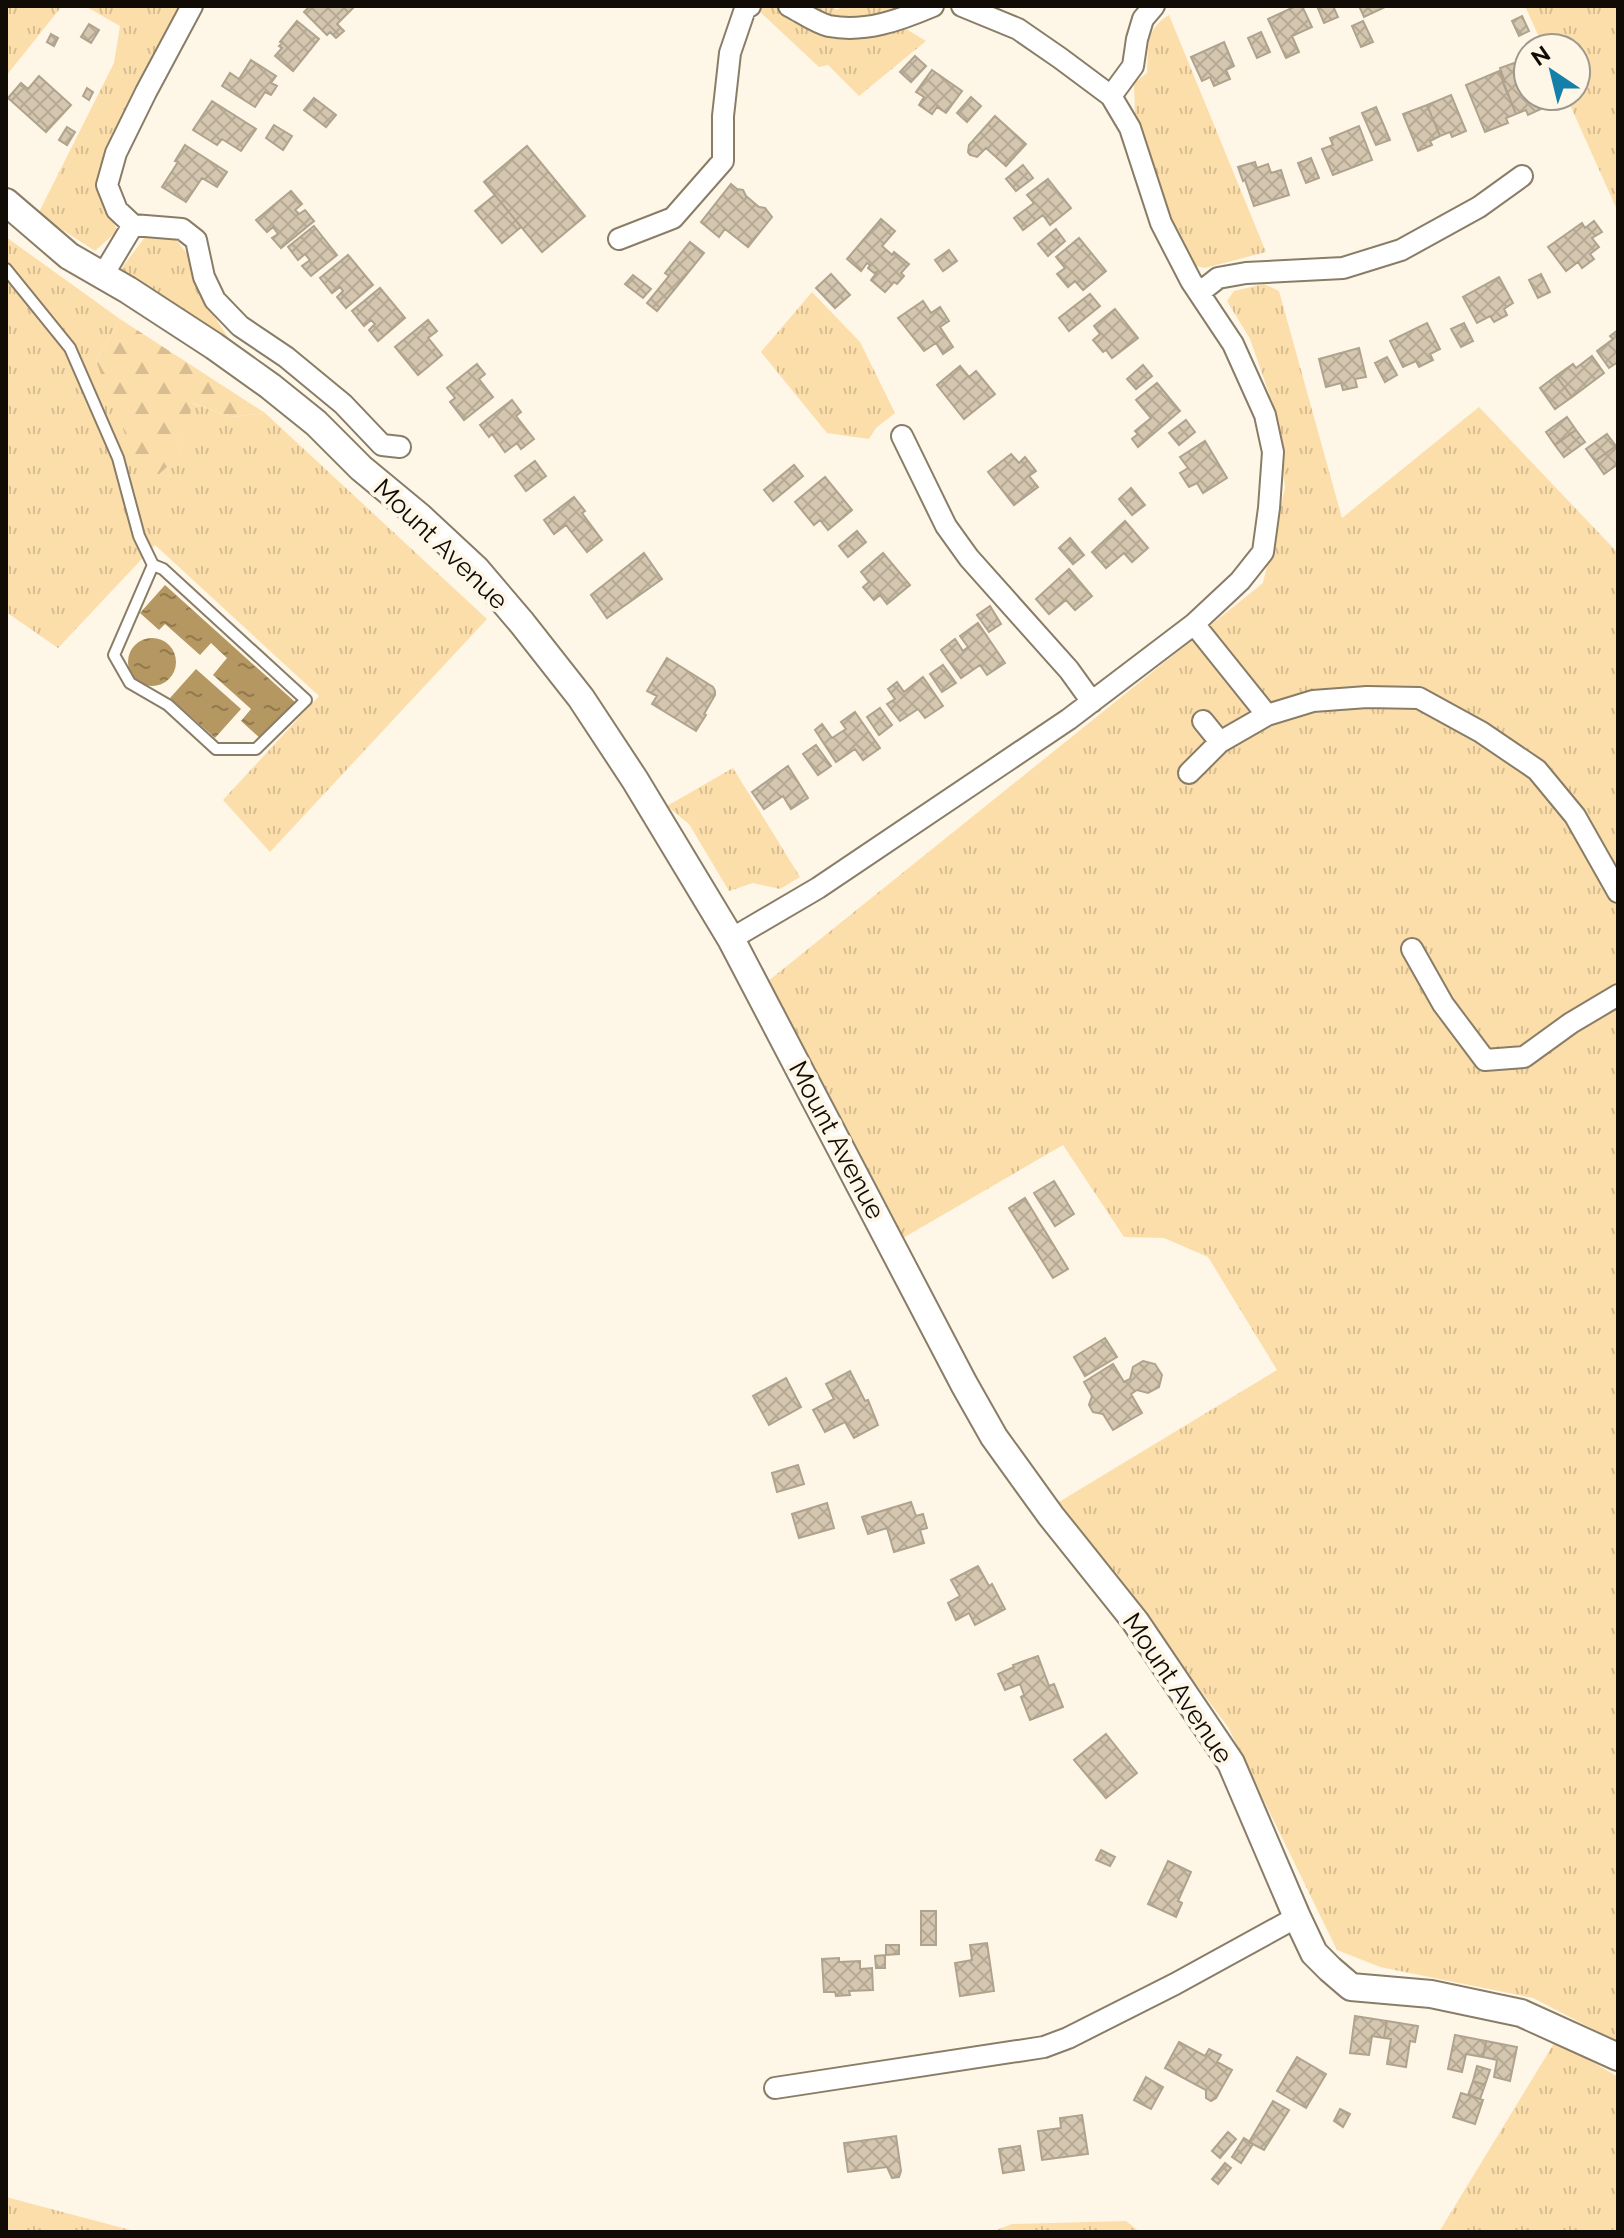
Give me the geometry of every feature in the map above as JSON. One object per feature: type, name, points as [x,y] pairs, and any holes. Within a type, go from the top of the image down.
[{"type":"street","points":[[192,6],[116,153],[107,185],[117,210],[133,225],[182,229],[196,240],[204,277],[215,300],[240,326],[286,357],[343,404],[382,445],[400,447]]},
{"type":"street","points":[[619,239],[673,218],[723,161],[723,116],[730,53],[745,9],[750,6]]},
{"type":"street","points":[[789,6],[826,26],[862,28],[906,17],[933,6]]},
{"type":"street","points":[[731,939],[818,888],[1092,702],[1194,624],[1240,581],[1263,552],[1273,452],[1265,415],[1233,344],[1199,293],[1161,223],[1130,128],[1111,96],[1018,29],[962,6]]},
{"type":"street","points":[[1111,96],[1133,66],[1143,19],[1154,6]]},
{"type":"street","points":[[1199,293],[1218,278],[1246,273],[1343,268],[1401,250],[1479,207],[1522,176]]},
{"type":"street","name":"Mount Avenue","points":[[9,211],[69,256],[214,346],[316,423],[361,468],[476,569],[581,698],[635,780],[731,939],[994,1437],[1051,1516],[1135,1621],[1231,1763],[1314,1953],[1351,1987],[1431,1994],[1521,2013],[1618,2057]]},
{"type":"street","points":[[103,275],[133,225]]},
{"type":"street","points":[[902,436],[946,526],[969,558],[1069,670],[1092,702]]},
{"type":"street","points":[[1194,624],[1267,715]]},
{"type":"street","points":[[1189,773],[1220,742],[1267,715],[1313,701],[1367,697],[1419,698],[1481,732],[1537,770],[1575,816],[1618,892]]},
{"type":"street","points":[[1203,721],[1220,742]]},
{"type":"street","points":[[1412,949],[1443,1004],[1485,1060],[1524,1057],[1571,1023],[1618,995]]},
{"type":"street","points":[[775,2088],[1044,2047],[1175,1984],[1297,1917]]},
{"type":"lane","points":[[6,269],[70,348],[118,458],[139,536],[153,565],[163,569],[306,700],[256,749],[216,749],[168,705],[130,683],[114,655],[153,565]]},
{"type":"green space","points":[[6,6],[62,6],[6,76]]},
{"type":"green space","points":[[85,6],[181,6],[107,150],[99,188],[117,231],[95,251],[38,214],[114,63],[120,26]]},
{"type":"green space","points":[[758,6],[833,6],[836,10],[844,6],[902,6],[903,27],[926,41],[859,96],[828,65],[819,67],[759,11]]},
{"type":"green space","points":[[1525,6],[1618,6],[1618,212],[1573,112],[1592,112],[1592,32],[1537,32]]},
{"type":"green space","points":[[1169,15],[1266,252],[1205,268],[1196,266],[1166,209],[1148,145],[1135,114],[1134,83],[1147,73],[1152,33]]},
{"type":"green space","points":[[6,237],[120,319],[96,361],[178,457],[192,403],[231,417],[265,413],[487,619],[270,852],[223,800],[319,696],[155,545],[58,648],[6,612]]},
{"type":"green space","points":[[145,237],[175,238],[189,256],[199,293],[231,342],[121,269]]},
{"type":"green space","points":[[1264,284],[1279,291],[1342,518],[1479,407],[1618,553],[1618,2042],[1533,1998],[1380,1967],[1337,1950],[1228,1727],[1059,1502],[1277,1370],[1208,1257],[1164,1238],[1124,1237],[1063,1145],[903,1238],[767,982],[1263,583],[1285,488],[1278,419],[1250,339],[1227,301],[1234,291]]},
{"type":"green space","points":[[812,292],[860,342],[895,413],[876,428],[869,439],[827,433],[761,352]]},
{"type":"green space","points":[[120,319],[265,413],[231,417],[193,403],[178,457],[147,485],[96,361]]},
{"type":"green space","points":[[733,768],[800,877],[780,889],[753,883],[729,891],[689,824],[667,806]]},
{"type":"green space","points":[[1556,2040],[1618,2077],[1618,2232],[1439,2232]]},
{"type":"green space","points":[[6,2197],[134,2231],[140,2232],[6,2232]]},
{"type":"green space","points":[[1126,2221],[1140,2232],[991,2232],[1012,2224]]},
{"type":"water","points":[[165,585],[295,702],[261,739],[241,721],[251,709],[213,675],[227,658],[211,643],[200,655],[165,624],[159,630],[140,613]]},
{"type":"water","points":[[152,638],[169,645],[176,662],[169,679],[152,686],[135,679],[128,662],[135,645]]},
{"type":"water","points":[[196,669],[241,709],[215,738],[170,698]]},
{"type":"building","points":[[310,6],[353,8],[337,24],[344,31],[336,38],[330,32],[327,35],[304,12]]},
{"type":"building","points":[[1302,6],[1312,27],[1292,36],[1299,52],[1286,58],[1268,19]]},
{"type":"building","points":[[1317,6],[1333,6],[1338,17],[1324,23]]},
{"type":"building","points":[[1359,6],[1387,6],[1364,17]]},
{"type":"building","points":[[1522,16],[1529,31],[1517,32],[1512,21]]},
{"type":"building","points":[[297,21],[319,39],[293,71],[275,56],[282,48],[280,42]]},
{"type":"building","points":[[1363,21],[1373,42],[1361,47],[1352,26]]},
{"type":"building","points":[[89,24],[99,30],[91,43],[81,37]]},
{"type":"building","points":[[1261,32],[1270,52],[1257,58],[1248,38]]},
{"type":"building","points":[[51,34],[58,38],[54,46],[47,42]]},
{"type":"building","points":[[1224,42],[1234,66],[1226,70],[1230,79],[1214,86],[1210,77],[1202,81],[1191,57]]},
{"type":"building","points":[[915,56],[926,66],[911,82],[900,72]]},
{"type":"building","points":[[251,60],[276,76],[271,83],[277,86],[271,95],[265,92],[255,107],[222,86],[230,73],[239,79]]},
{"type":"building","points":[[1512,64],[1512,104],[1503,83],[1500,68]]},
{"type":"building","points":[[932,70],[962,91],[946,113],[937,107],[932,114],[919,105],[924,97],[916,92]]},
{"type":"building","points":[[1499,71],[1512,104],[1512,112],[1516,114],[1506,118],[1508,123],[1485,132],[1466,85]]},
{"type":"building","points":[[39,76],[71,105],[46,132],[8,98],[21,83],[28,89]]},
{"type":"building","points":[[87,88],[93,92],[89,100],[83,96]]},
{"type":"building","points":[[1451,95],[1466,131],[1452,137],[1450,132],[1440,136],[1427,105]]},
{"type":"building","points":[[971,97],[981,106],[967,122],[957,113]]},
{"type":"building","points":[[314,98],[336,115],[326,127],[304,110]]},
{"type":"building","points":[[212,101],[256,129],[241,151],[222,139],[217,145],[193,130]]},
{"type":"building","points":[[1427,105],[1440,136],[1430,141],[1432,145],[1418,151],[1403,114]]},
{"type":"building","points":[[1376,107],[1390,140],[1376,145],[1362,113]]},
{"type":"building","points":[[995,116],[1026,144],[1006,166],[986,148],[977,157],[968,152],[969,145]]},
{"type":"building","points":[[274,125],[292,136],[283,150],[266,138]]},
{"type":"building","points":[[1359,126],[1372,160],[1333,175],[1322,149],[1333,145],[1330,138]]},
{"type":"building","points":[[67,127],[75,132],[67,145],[59,140]]},
{"type":"building","points":[[185,145],[227,172],[217,187],[202,178],[186,202],[162,187]]},
{"type":"building","points":[[527,146],[585,216],[542,252],[484,182]]},
{"type":"building","points":[[1311,158],[1319,178],[1306,183],[1298,163]]},
{"type":"building","points":[[1255,162],[1257,168],[1268,164],[1271,173],[1281,170],[1289,195],[1254,206],[1238,167]]},
{"type":"building","points":[[1023,165],[1033,178],[1016,191],[1006,179]]},
{"type":"building","points":[[1048,179],[1071,208],[1050,225],[1043,215],[1023,230],[1014,218],[1034,203],[1027,195]]},
{"type":"building","points":[[731,184],[743,190],[772,217],[748,247],[725,229],[719,237],[701,222]]},
{"type":"building","points":[[291,191],[302,204],[295,210],[299,214],[305,210],[314,221],[281,248],[272,238],[278,234],[273,227],[267,232],[256,220]]},
{"type":"building","points":[[495,195],[521,227],[502,243],[475,211]]},
{"type":"building","points":[[881,219],[895,231],[882,246],[909,264],[901,273],[904,276],[885,292],[871,280],[877,272],[868,268],[870,265],[867,263],[861,271],[847,259]]},
{"type":"building","points":[[1594,221],[1602,232],[1592,238],[1599,247],[1590,254],[1594,259],[1582,268],[1578,262],[1566,271],[1548,247],[1582,223],[1585,228]]},
{"type":"building","points":[[314,226],[337,255],[311,276],[302,266],[310,260],[305,254],[298,260],[288,247]]},
{"type":"building","points":[[1056,229],[1065,241],[1048,256],[1038,244]]},
{"type":"building","points":[[1079,238],[1106,271],[1083,290],[1075,281],[1068,287],[1057,274],[1065,268],[1056,257]]},
{"type":"building","points":[[690,242],[704,253],[657,311],[647,303],[669,276],[665,273]]},
{"type":"building","points":[[949,250],[957,261],[943,271],[935,260]]},
{"type":"building","points":[[348,255],[373,285],[346,308],[337,297],[343,291],[340,287],[332,293],[320,278]]},
{"type":"building","points":[[831,274],[850,295],[835,308],[816,288]]},
{"type":"building","points":[[1541,274],[1550,292],[1538,298],[1529,280]]},
{"type":"building","points":[[633,275],[651,289],[643,298],[625,284]]},
{"type":"building","points":[[1499,277],[1513,303],[1504,309],[1507,315],[1494,322],[1490,316],[1477,323],[1463,297]]},
{"type":"building","points":[[380,288],[405,318],[378,341],[369,330],[375,324],[371,320],[364,326],[352,311]]},
{"type":"building","points":[[1090,294],[1100,306],[1069,331],[1059,318]]},
{"type":"building","points":[[923,301],[931,313],[940,307],[949,321],[940,327],[953,347],[943,354],[936,343],[924,351],[898,318]]},
{"type":"building","points":[[1115,309],[1138,338],[1112,358],[1093,340],[1100,334],[1094,326]]},
{"type":"building","points":[[428,320],[437,331],[428,338],[442,355],[418,375],[395,347]]},
{"type":"building","points":[[1427,323],[1440,349],[1430,354],[1433,360],[1419,367],[1416,361],[1403,367],[1390,341]]},
{"type":"building","points":[[1464,323],[1473,341],[1461,347],[1451,329]]},
{"type":"building","points":[[1618,330],[1618,362],[1609,368],[1597,351],[1613,339],[1610,336]]},
{"type":"building","points":[[1359,348],[1366,377],[1355,379],[1357,387],[1343,390],[1341,383],[1326,387],[1319,359]]},
{"type":"building","points":[[1592,356],[1604,373],[1572,397],[1556,376],[1573,364],[1576,368]]},
{"type":"building","points":[[1387,357],[1397,375],[1385,382],[1375,363]]},
{"type":"building","points":[[477,364],[485,374],[479,379],[493,397],[464,420],[450,402],[455,398],[447,388]]},
{"type":"building","points":[[1143,365],[1152,376],[1136,389],[1127,379]]},
{"type":"building","points":[[960,366],[969,377],[976,371],[995,394],[964,419],[937,385]]},
{"type":"building","points":[[1556,376],[1572,397],[1555,409],[1540,388]]},
{"type":"building","points":[[1157,383],[1180,411],[1138,447],[1132,439],[1138,434],[1135,431],[1151,418],[1136,400]]},
{"type":"building","points":[[512,400],[521,412],[516,416],[534,439],[521,449],[517,443],[505,452],[492,434],[489,437],[480,425]]},
{"type":"building","points":[[1567,417],[1576,430],[1555,445],[1546,432]]},
{"type":"building","points":[[1186,420],[1195,432],[1179,445],[1169,433]]},
{"type":"building","points":[[1576,430],[1585,442],[1564,457],[1555,445]]},
{"type":"building","points":[[1607,434],[1616,446],[1595,461],[1586,449]]},
{"type":"building","points":[[1205,441],[1227,478],[1203,493],[1197,483],[1189,487],[1180,473],[1188,468],[1180,457]]},
{"type":"building","points":[[1616,446],[1618,464],[1604,474],[1595,461]]},
{"type":"building","points":[[1011,454],[1019,463],[1025,457],[1036,471],[1029,476],[1038,487],[1014,505],[988,472]]},
{"type":"building","points":[[535,461],[546,476],[526,491],[515,476]]},
{"type":"building","points":[[794,465],[803,476],[773,501],[764,490]]},
{"type":"building","points":[[825,477],[852,510],[828,530],[820,520],[814,525],[795,502]]},
{"type":"building","points":[[1131,488],[1145,505],[1132,515],[1119,499]]},
{"type":"building","points":[[574,497],[602,540],[587,552],[566,525],[554,534],[544,520]]},
{"type":"building","points":[[1125,521],[1148,548],[1132,562],[1124,553],[1106,568],[1092,552]]},
{"type":"building","points":[[857,531],[866,542],[848,557],[839,546]]},
{"type":"building","points":[[1070,538],[1084,555],[1073,564],[1059,548]]},
{"type":"building","points":[[644,553],[662,579],[607,618],[591,595]]},
{"type":"building","points":[[883,553],[910,585],[887,604],[880,595],[874,600],[863,587],[869,582],[861,572]]},
{"type":"building","points":[[1069,569],[1092,596],[1075,610],[1066,600],[1049,614],[1036,599]]},
{"type":"building","points":[[990,606],[1001,624],[989,632],[977,615]]},
{"type":"building","points":[[978,623],[1005,663],[987,675],[980,665],[961,678],[941,650],[955,639],[963,651],[968,647],[960,636]]},
{"type":"building","points":[[667,658],[715,691],[696,731],[652,704],[657,696],[647,691]]},
{"type":"building","points":[[943,665],[956,683],[942,692],[930,674]]},
{"type":"building","points":[[923,677],[943,706],[925,718],[918,709],[900,721],[887,704],[895,699],[888,689],[897,682],[904,692]]},
{"type":"building","points":[[880,708],[892,725],[879,735],[867,717]]},
{"type":"building","points":[[855,712],[880,748],[863,760],[855,749],[836,762],[815,730],[822,724],[832,738],[846,729],[841,722]]},
{"type":"building","points":[[816,745],[831,766],[818,775],[803,754]]},
{"type":"building","points":[[788,766],[808,798],[791,809],[783,796],[764,809],[752,792]]},
{"type":"building","points":[[1054,1181],[1074,1214],[1055,1226],[1034,1193]]},
{"type":"building","points":[[1025,1198],[1068,1269],[1053,1278],[1009,1208]]},
{"type":"building","points":[[1105,1338],[1117,1357],[1085,1376],[1074,1357]]},
{"type":"building","points":[[1143,1361],[1155,1364],[1162,1375],[1159,1387],[1148,1393],[1137,1390],[1131,1394],[1142,1413],[1113,1430],[1103,1414],[1093,1412],[1089,1405],[1092,1396],[1084,1382],[1113,1364],[1124,1382],[1130,1379],[1133,1367]]},
{"type":"building","points":[[850,1371],[865,1401],[868,1400],[878,1425],[854,1438],[845,1422],[825,1432],[813,1410],[834,1399],[826,1384]]},
{"type":"building","points":[[786,1378],[801,1407],[769,1425],[753,1396]]},
{"type":"building","points":[[798,1465],[804,1484],[777,1492],[772,1473]]},
{"type":"building","points":[[911,1502],[916,1516],[923,1514],[927,1528],[920,1530],[924,1543],[894,1552],[887,1528],[868,1534],[862,1517]]},
{"type":"building","points":[[827,1503],[834,1528],[799,1538],[792,1514]]},
{"type":"building","points":[[978,1566],[1005,1609],[975,1625],[969,1613],[956,1620],[948,1603],[960,1596],[951,1580]]},
{"type":"building","points":[[1038,1656],[1049,1686],[1054,1684],[1063,1707],[1030,1720],[1021,1697],[1024,1695],[1020,1684],[1005,1690],[998,1674]]},
{"type":"building","points":[[1106,1734],[1137,1773],[1106,1798],[1074,1760]]},
{"type":"building","points":[[1101,1850],[1115,1857],[1110,1866],[1096,1860]]},
{"type":"building","points":[[1168,1861],[1191,1872],[1178,1901],[1182,1903],[1176,1917],[1148,1904]]},
{"type":"building","points":[[921,1911],[936,1911],[936,1945],[921,1945]]},
{"type":"building","points":[[987,1943],[994,1991],[960,1996],[955,1963],[972,1960],[970,1945]]},
{"type":"building","points":[[886,1945],[899,1945],[899,1954],[886,1955]]},
{"type":"building","points":[[885,1955],[885,1968],[876,1968],[875,1956]]},
{"type":"building","points":[[839,1958],[839,1962],[860,1961],[860,1969],[872,1968],[873,1990],[849,1991],[850,1995],[836,1996],[835,1992],[824,1992],[822,1959]]},
{"type":"building","points":[[1355,2016],[1387,2021],[1384,2038],[1372,2036],[1369,2055],[1350,2053]]},
{"type":"building","points":[[1387,2021],[1418,2026],[1415,2042],[1410,2041],[1406,2067],[1387,2064],[1391,2039],[1384,2038]]},
{"type":"building","points":[[1455,2035],[1486,2041],[1483,2057],[1466,2054],[1462,2072],[1448,2069]]},
{"type":"building","points":[[1486,2041],[1517,2047],[1510,2081],[1494,2077],[1497,2060],[1483,2057]]},
{"type":"building","points":[[1179,2042],[1205,2056],[1209,2049],[1221,2055],[1217,2062],[1232,2070],[1216,2098],[1211,2101],[1206,2098],[1206,2090],[1165,2068]]},
{"type":"building","points":[[1297,2057],[1326,2074],[1306,2108],[1277,2091]]},
{"type":"building","points":[[1477,2066],[1490,2070],[1485,2085],[1473,2081]]},
{"type":"building","points":[[1146,2077],[1163,2087],[1151,2109],[1134,2100]]},
{"type":"building","points":[[1473,2081],[1485,2085],[1480,2099],[1468,2095]]},
{"type":"building","points":[[1461,2093],[1483,2100],[1475,2124],[1453,2117]]},
{"type":"building","points":[[1273,2101],[1289,2110],[1264,2150],[1249,2142]]},
{"type":"building","points":[[1340,2109],[1350,2114],[1343,2127],[1334,2121]]},
{"type":"building","points":[[1082,2115],[1088,2154],[1042,2160],[1038,2131],[1061,2128],[1060,2118]]},
{"type":"building","points":[[1228,2132],[1236,2139],[1220,2158],[1212,2151]]},
{"type":"building","points":[[896,2136],[901,2171],[899,2177],[892,2178],[887,2167],[848,2172],[844,2143]]},
{"type":"building","points":[[1244,2138],[1253,2144],[1241,2163],[1232,2157]]},
{"type":"building","points":[[1020,2146],[1024,2170],[1003,2173],[999,2149]]},
{"type":"building","points":[[1225,2163],[1231,2168],[1218,2184],[1212,2179]]}]
